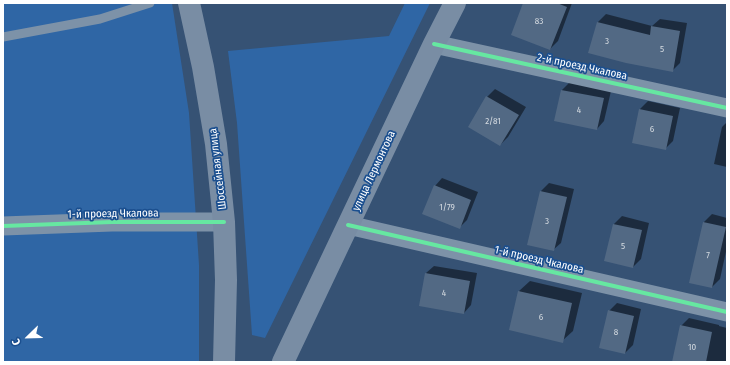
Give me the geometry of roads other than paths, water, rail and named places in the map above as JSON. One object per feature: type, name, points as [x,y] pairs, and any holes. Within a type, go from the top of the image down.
[{"type":"main road","name":"Шоссейная улица","points":[[189,3],[203,67],[216,144],[224,222],[226,280],[224,362]]},
{"type":"main road","name":"улица Лермонтова","points":[[283,362],[434,44],[455,3]]},
{"type":"street","name":"2-й проезд Чкалова","points":[[434,44],[727,108]]},
{"type":"street","name":"1-й проезд Чкалова","points":[[3,226],[112,222],[224,222]]},
{"type":"street","name":"1-й проезд Чкалова","points":[[348,226],[727,312]]},
{"type":"lane","points":[[3,38],[100,19],[150,3]]}]
